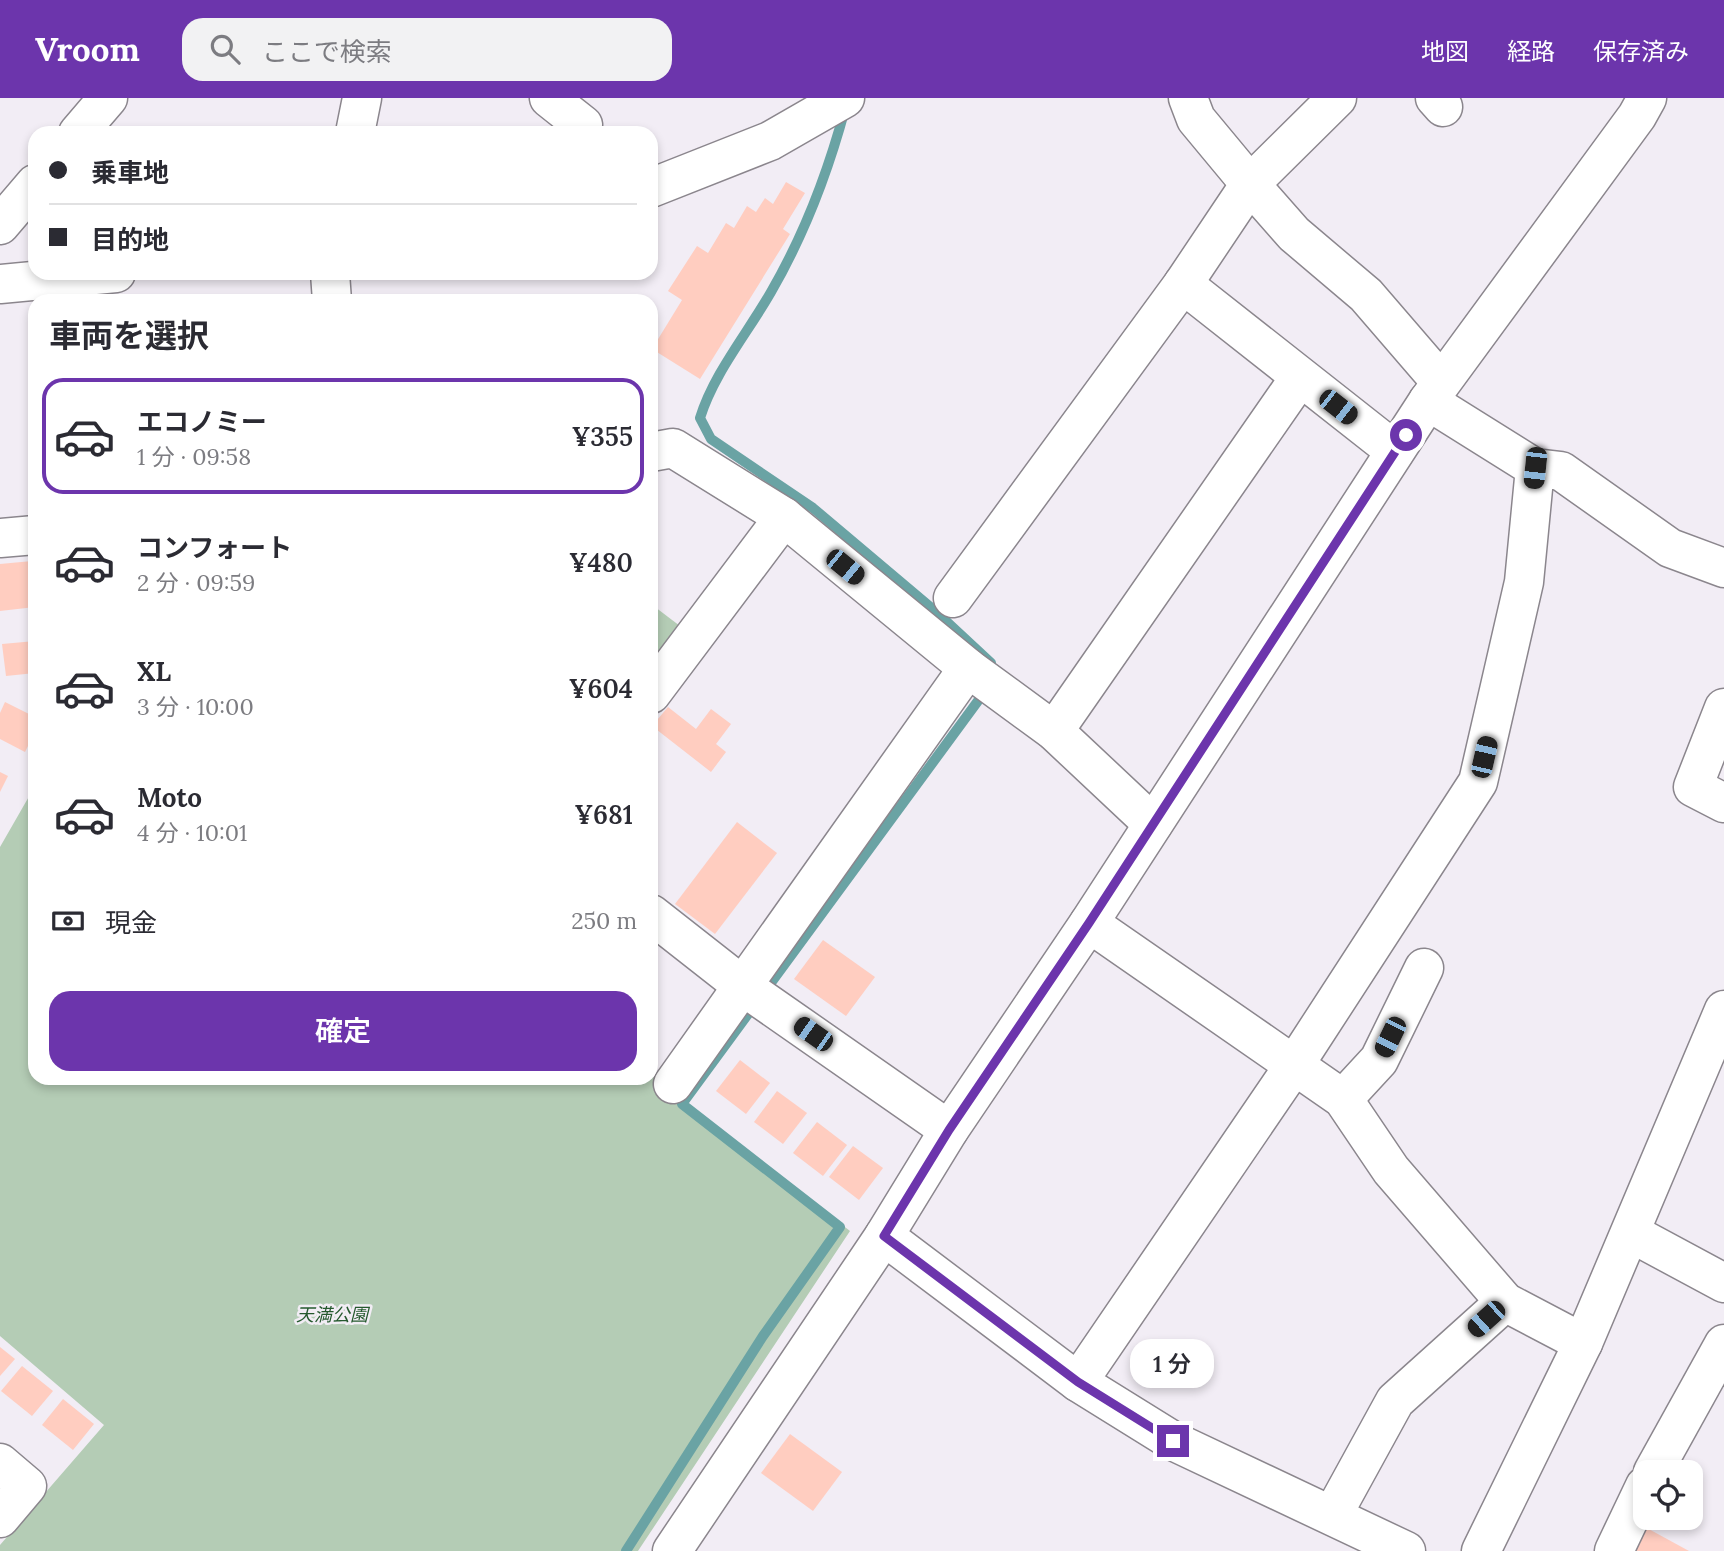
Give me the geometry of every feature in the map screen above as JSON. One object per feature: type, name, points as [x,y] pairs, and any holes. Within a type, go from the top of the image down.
[{"type":"street","points":[[84,126],[108,98]]},
{"type":"street","points":[[356,126],[362,98]]},
{"type":"street","points":[[549,98],[587,119]]},
{"type":"street","points":[[658,185],[770,141],[845,98]]},
{"type":"street","points":[[1188,98],[1196,119],[1294,234],[1366,295],[1435,391],[1535,468],[1562,471],[1670,548],[1724,568]]},
{"type":"street","points":[[953,598],[1183,284],[1250,184],[1337,98]]},
{"type":"street","points":[[672,1551],[884,1236],[949,1130],[1089,923],[1435,391],[1637,116],[1647,98]]},
{"type":"street","points":[[0,226],[28,192]]},
{"type":"street","points":[[0,284],[42,280]]},
{"type":"street","points":[[1183,284],[1395,451]]},
{"type":"street","points":[[1054,731],[1300,377]]},
{"type":"street","points":[[658,451],[673,448],[784,517],[968,668],[1054,731],[1153,824]]},
{"type":"street","points":[[1078,1382],[1295,1064],[1478,782],[1524,582],[1535,468]]},
{"type":"street","points":[[658,685],[784,517]]},
{"type":"street","points":[[0,538],[28,536]]},
{"type":"street","points":[[673,1084],[968,668]]},
{"type":"street","points":[[1724,708],[1693,787],[1724,803]]},
{"type":"street","points":[[658,919],[744,986],[949,1130]]},
{"type":"street","points":[[1089,923],[1343,1099],[1391,1170],[1505,1302],[1583,1343]]},
{"type":"street","points":[[1343,1099],[1379,1060],[1424,968]]},
{"type":"street","points":[[1481,1551],[1583,1343],[1722,1018]]},
{"type":"street","points":[[1631,1233],[1724,1283]]},
{"type":"street","points":[[884,1236],[1078,1382],[1173,1441],[1333,1514],[1406,1551]]},
{"type":"street","points":[[1333,1514],[1395,1401],[1505,1302]]},
{"type":"street","points":[[1660,1460],[1724,1344]]},
{"type":"street","points":[[0,1463],[27,1486],[0,1518]]},
{"type":"street","points":[[1614,1551],[1633,1511]]},
{"type":"green space","points":[[658,609],[680,626],[658,657]]},
{"type":"green space","name":"天満公園","points":[[28,798],[28,1085],[658,1085],[658,1080],[850,1231],[638,1551],[0,1551],[0,1545],[104,1425],[0,1336],[0,847]]},
{"type":"building","points":[[786,182],[805,193],[783,229],[790,234],[700,379],[658,353],[658,339],[682,300],[668,291],[697,246],[708,253],[726,223],[734,228],[747,206],[756,212],[765,198],[773,204]]},
{"type":"building","points":[[28,561],[28,608],[0,611],[0,564]]},
{"type":"building","points":[[28,642],[28,674],[6,676],[2,644]]},
{"type":"building","points":[[5,702],[28,714],[28,746],[25,752],[0,739],[0,713]]},
{"type":"building","points":[[668,707],[696,729],[711,709],[731,724],[716,744],[726,752],[711,772],[658,731],[658,719]]},
{"type":"building","points":[[0,772],[8,776],[0,792]]},
{"type":"building","points":[[737,822],[777,853],[715,934],[675,904]]},
{"type":"building","points":[[823,940],[875,977],[846,1016],[794,979]]},
{"type":"building","points":[[740,1060],[770,1083],[746,1114],[716,1091]]},
{"type":"building","points":[[777,1091],[807,1113],[783,1144],[754,1122]]},
{"type":"building","points":[[817,1122],[847,1145],[823,1176],[793,1153]]},
{"type":"building","points":[[853,1146],[883,1168],[859,1200],[829,1177]]},
{"type":"building","points":[[0,1347],[15,1359],[0,1376]]},
{"type":"building","points":[[22,1366],[53,1391],[32,1416],[1,1391]]},
{"type":"building","points":[[63,1399],[94,1424],[73,1450],[42,1425]]},
{"type":"building","points":[[790,1434],[842,1472],[813,1511],[761,1473]]},
{"type":"building","points":[[1643,1530],[1650,1530],[1689,1551],[1631,1551]]},
{"type":"waterway","points":[[845,109],[823,180],[794,248],[771,292],[722,369],[700,418],[711,439],[813,508],[934,610],[991,663]]},
{"type":"waterway","points":[[626,1551],[763,1336],[840,1227],[682,1104],[986,690]]},
{"type":"route","points":[[1173,1441],[1078,1382],[884,1236],[949,1130],[1089,923],[1406,435]]}]
